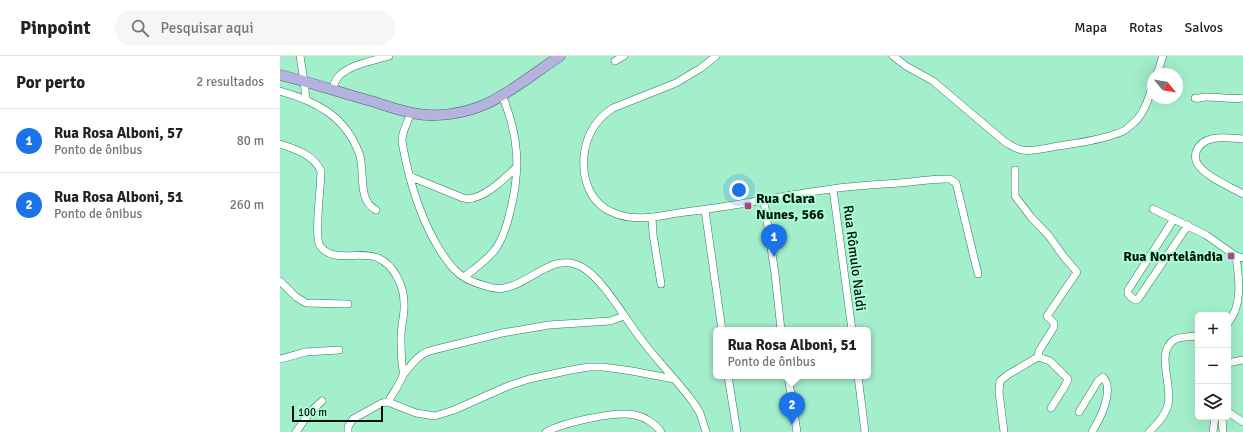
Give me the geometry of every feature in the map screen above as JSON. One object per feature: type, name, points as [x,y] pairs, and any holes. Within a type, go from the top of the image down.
[{"type":"main road","points":[[280,75],[411,113],[436,115],[452,114],[487,104],[560,56]]},
{"type":"street","points":[[300,56],[306,100]]},
{"type":"street","points":[[332,90],[335,81],[346,71],[362,64],[389,56]]},
{"type":"street","points":[[615,62],[624,56]]},
{"type":"street","points":[[716,56],[701,68],[676,83],[612,108],[600,118],[588,136],[583,168],[587,185],[593,196],[604,208],[613,213],[638,219],[764,201],[833,189],[950,179],[956,183],[978,274]]},
{"type":"street","points":[[893,56],[906,66],[933,81],[1000,138],[1014,148],[1023,150],[1039,150],[1097,140],[1121,132],[1132,125],[1139,118],[1147,101]]},
{"type":"street","points":[[1159,68],[1163,56]]},
{"type":"street","points":[[280,91],[319,105],[330,112],[348,133],[357,148],[361,160],[365,197],[369,204],[376,210]]},
{"type":"street","points":[[464,277],[487,259],[494,251],[501,239],[516,189],[516,141],[510,117],[502,95]]},
{"type":"street","points":[[1195,98],[1243,98]]},
{"type":"street","points":[[411,113],[404,130],[402,147],[419,210],[430,232],[451,266],[464,277],[485,286],[503,288],[517,284],[559,263],[576,264],[596,278],[641,340],[697,408],[706,432]]},
{"type":"street","points":[[1243,139],[1222,137],[1209,140],[1197,149],[1195,157],[1199,166],[1212,177],[1243,194]]},
{"type":"street","points":[[280,144],[304,154],[317,164],[321,170],[318,234],[320,245],[327,252],[338,255],[368,254],[374,256],[385,262],[393,271],[402,289],[404,303],[401,335],[403,375]]},
{"type":"street","points":[[410,176],[463,198],[471,199],[478,197],[487,191],[517,166]]},
{"type":"street","points":[[1015,170],[1015,196],[1031,218],[1041,227],[1077,272],[1047,316],[1054,322],[1054,328],[1039,350],[1038,357]]},
{"type":"street","name":"Rua Rômulo Naldi","points":[[833,189],[852,327]]},
{"type":"street","points":[[764,201],[775,274],[781,327]]},
{"type":"street","points":[[705,210],[722,327]]},
{"type":"street","points":[[1153,210],[1188,225],[1240,257],[1239,296],[1236,310],[1231,318]]},
{"type":"street","points":[[652,217],[653,234],[662,284]]},
{"type":"street","points":[[1174,219],[1128,290],[1128,294],[1132,298],[1136,300],[1138,299],[1188,225]]},
{"type":"street","points":[[280,281],[296,298],[306,303],[348,304]]},
{"type":"street","points":[[388,402],[403,375],[420,356],[429,351],[502,332],[549,326],[610,321],[624,316]]},
{"type":"street","points":[[1149,432],[1157,424],[1168,406],[1169,392],[1164,360],[1165,355],[1171,343],[1175,339],[1195,336]]},
{"type":"street","points":[[280,359],[290,355],[306,352],[339,350]]},
{"type":"street","points":[[1004,432],[999,392],[1000,381],[1012,372],[1038,357],[1050,361],[1068,379],[1051,408]]},
{"type":"street","points":[[1231,362],[1243,360]]},
{"type":"street","points":[[348,432],[348,427],[353,419],[382,403],[388,402],[416,413],[435,416],[454,410],[508,386],[547,375],[590,367],[617,368],[674,379]]},
{"type":"street","points":[[1079,412],[1098,382],[1103,377],[1108,383],[1107,398],[1102,413],[1092,432]]},
{"type":"street","points":[[728,379],[737,432]]},
{"type":"street","points":[[788,379],[797,432]]},
{"type":"street","points":[[858,379],[865,432]]},
{"type":"street","points":[[296,432],[310,412],[322,401]]},
{"type":"street","points":[[1231,414],[1243,422]]},
{"type":"street","points":[[546,432],[571,423],[614,415],[635,415],[642,417],[656,426],[661,432]]},
{"type":"street","points":[[1213,432],[1215,420]]},
{"type":"street","points":[[1222,420],[1223,432]]},
{"type":"place","name":"Rua Clara Nunes, 566","points":[[748,206]]},
{"type":"place","name":"Rua Nortelândia","points":[[1231,256]]},
{"type":"place","name":"Rua Rosa Alboni, 57","points":[[774,257]]},
{"type":"place","name":"Rua Rosa Alboni, 51","points":[[792,425]]}]
